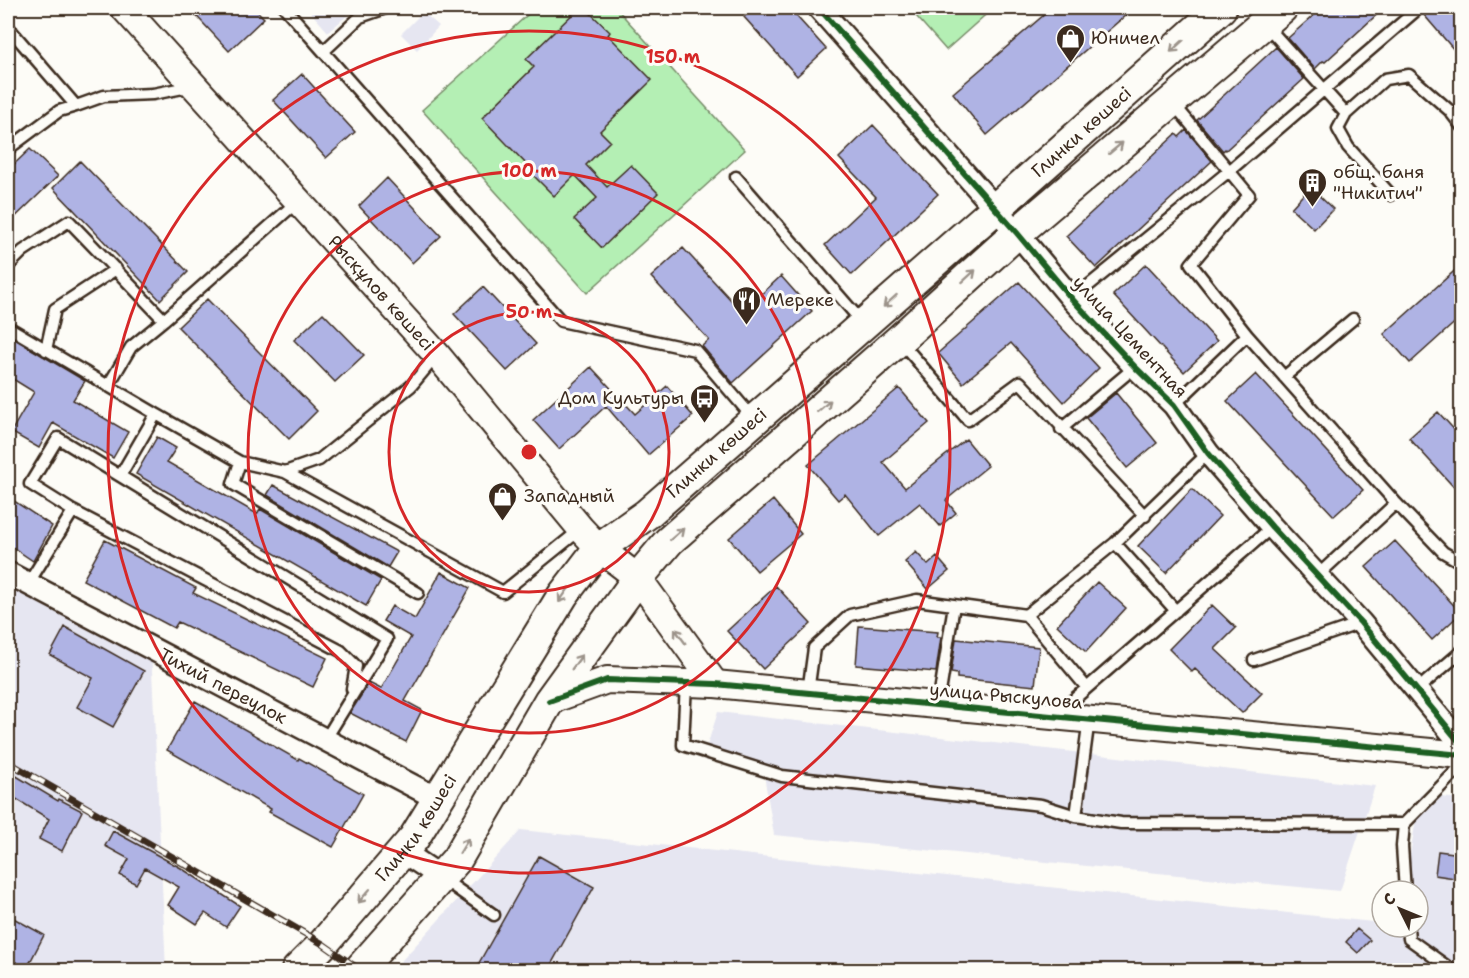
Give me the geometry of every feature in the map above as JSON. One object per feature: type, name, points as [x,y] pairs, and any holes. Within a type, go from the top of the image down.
[{"type":"main road","name":"Глинки көшесі","points":[[297,970],[323,944],[414,838],[563,595],[590,538],[647,514],[996,209],[1221,8]]},
{"type":"main road","name":"Глинки көшесі","points":[[358,970],[457,859],[549,701],[638,578],[669,541],[899,340],[1017,233],[1273,15]]},
{"type":"street","name":"Рысқұлов көшесі","points":[[124,8],[437,355],[590,538],[638,578]]},
{"type":"street","name":"улица Цементная","points":[[819,8],[1072,299],[1174,405],[1208,453],[1360,623],[1461,745]]},
{"type":"street","name":"Тихий переулок","points":[[8,573],[438,799]]},
{"type":"street","points":[[638,578],[715,684]]},
{"type":"street","name":"улица Рыскулова","points":[[549,701],[607,680],[686,682],[1461,755]]},
{"type":"street","points":[[402,851],[441,877]]},
{"type":"lane","points":[[285,8],[561,321],[695,350],[754,420]]},
{"type":"lane","points":[[324,51],[360,17],[386,8]]},
{"type":"lane","points":[[1072,299],[1229,171],[1419,8]]},
{"type":"lane","points":[[1273,15],[1324,91],[1346,114]]},
{"type":"lane","points":[[8,27],[76,106]]},
{"type":"lane","points":[[1391,195],[1348,147],[1338,129],[1346,114],[1385,80],[1409,75],[1449,110],[1461,127]]},
{"type":"lane","points":[[8,148],[59,111],[104,96],[153,94],[196,86]]},
{"type":"lane","points":[[1171,101],[1249,195],[1191,264],[1247,335],[1396,503],[1443,552],[1461,562]]},
{"type":"lane","points":[[736,177],[864,325]]},
{"type":"lane","points":[[108,386],[131,347],[299,200]]},
{"type":"lane","points":[[8,266],[23,251],[69,221],[164,320]]},
{"type":"lane","points":[[46,350],[55,309],[116,269]]},
{"type":"lane","points":[[1284,377],[1353,320]]},
{"type":"lane","points":[[8,327],[240,462],[285,472],[503,592],[590,538]]},
{"type":"lane","points":[[1174,405],[1247,335]]},
{"type":"lane","points":[[899,340],[968,420],[1020,382],[1061,429],[1145,516]]},
{"type":"lane","points":[[285,472],[319,460],[411,386],[437,355]]},
{"type":"lane","points":[[1061,429],[1135,367]]},
{"type":"lane","points":[[120,476],[156,414]]},
{"type":"lane","points":[[325,740],[351,698],[387,639],[58,438],[30,484],[73,511],[341,651],[356,666],[351,698]]},
{"type":"lane","points":[[1026,615],[1115,543],[1208,453]]},
{"type":"lane","points":[[240,462],[233,484],[418,593]]},
{"type":"lane","points":[[1317,576],[1396,503]]},
{"type":"lane","points":[[28,584],[73,511]]},
{"type":"lane","points":[[1054,716],[1272,527]]},
{"type":"lane","points":[[1115,543],[1176,611]]},
{"type":"lane","points":[[808,693],[814,648],[850,615],[917,600],[1026,615],[1087,688]]},
{"type":"lane","points":[[938,705],[954,605]]},
{"type":"lane","points":[[1254,660],[1360,623]]},
{"type":"lane","points":[[1426,682],[1461,651]]},
{"type":"lane","points":[[686,682],[683,745],[782,776],[1041,805],[1076,816],[1121,823],[1404,824]]},
{"type":"lane","points":[[1076,816],[1089,719]]},
{"type":"lane","points":[[1405,879],[1402,846],[1404,824],[1461,765]]},
{"type":"lane","points":[[441,877],[494,915]]},
{"type":"lane","points":[[1409,939],[1452,970]]},
{"type":"shaded area","points":[[307,8],[356,8],[328,32]]},
{"type":"shaded area","points":[[423,12],[439,26],[417,50],[401,34]]},
{"type":"shaded area","points":[[8,570],[151,649],[166,970],[8,970]]},
{"type":"shaded area","points":[[718,712],[1375,786],[1340,891],[774,835],[764,775],[704,755]]},
{"type":"shaded area","points":[[1420,795],[1461,799],[1461,970],[393,970],[521,830],[1370,922],[1370,939],[1430,939],[1430,879],[1406,879]]},
{"type":"green space","points":[[535,8],[616,8],[745,150],[587,293],[422,110]]},
{"type":"green space","points":[[909,8],[993,8],[946,50]]},
{"type":"building","points":[[189,8],[254,8],[264,18],[229,51]]},
{"type":"building","points":[[579,8],[585,8],[610,32],[608,35],[652,80],[600,131],[610,141],[586,165],[607,187],[631,165],[658,193],[602,248],[574,219],[597,198],[575,175],[554,196],[482,118],[534,67],[526,59]]},
{"type":"building","points":[[755,8],[789,8],[826,49],[797,76],[744,17]]},
{"type":"building","points":[[1052,8],[1134,8],[987,135],[953,93]]},
{"type":"building","points":[[1322,8],[1384,8],[1315,69],[1288,38]]},
{"type":"building","points":[[1432,8],[1461,8],[1461,58],[1424,15]]},
{"type":"building","points":[[1276,47],[1304,79],[1223,151],[1197,120]]},
{"type":"building","points":[[302,74],[355,132],[326,158],[273,100]]},
{"type":"building","points":[[873,125],[938,194],[852,275],[825,245],[876,197],[839,158]]},
{"type":"building","points":[[1186,130],[1212,161],[1096,268],[1066,236],[1176,134],[1179,137]]},
{"type":"building","points":[[30,149],[58,176],[8,224],[8,170]]},
{"type":"building","points":[[80,161],[188,272],[160,300],[53,188]]},
{"type":"building","points":[[387,178],[441,236],[412,263],[359,206]]},
{"type":"building","name":"общ. баня \"Никитич\"","points":[[1310,187],[1333,209],[1314,229],[1291,208]]},
{"type":"building","name":"Мереке","points":[[683,248],[742,312],[781,276],[812,311],[733,383],[702,346],[709,340],[651,277]]},
{"type":"building","points":[[1146,264],[1217,341],[1184,372],[1113,295]]},
{"type":"building","points":[[1461,265],[1461,317],[1410,363],[1384,334]]},
{"type":"building","points":[[1019,282],[1099,368],[1064,402],[1011,343],[963,383],[938,353]]},
{"type":"building","points":[[483,287],[536,344],[507,371],[454,314]]},
{"type":"building","points":[[207,299],[317,411],[289,439],[178,327]]},
{"type":"building","points":[[323,313],[364,355],[335,382],[294,340]]},
{"type":"building","points":[[8,335],[85,381],[73,400],[128,432],[113,458],[53,423],[39,448],[11,432],[34,392],[8,376]]},
{"type":"building","points":[[591,367],[635,414],[667,386],[693,416],[648,455],[606,406],[559,449],[533,420]]},
{"type":"building","points":[[1256,374],[1363,490],[1334,516],[1227,401]]},
{"type":"building","points":[[899,388],[929,423],[883,462],[905,488],[966,439],[988,466],[946,500],[956,513],[940,526],[920,503],[879,536],[845,494],[838,500],[808,465]]},
{"type":"building","points":[[1116,393],[1157,443],[1127,468],[1086,418]]},
{"type":"building","points":[[1438,412],[1461,437],[1461,495],[1409,438]]},
{"type":"building","points":[[157,437],[176,448],[167,462],[257,514],[260,509],[381,580],[366,606],[136,474]]},
{"type":"building","points":[[273,485],[397,552],[388,567],[267,495]]},
{"type":"building","points":[[1192,489],[1220,516],[1166,573],[1138,546]]},
{"type":"building","points":[[8,497],[52,526],[33,561],[8,544]]},
{"type":"building","points":[[773,500],[801,534],[757,571],[729,538]]},
{"type":"building","points":[[105,540],[196,588],[193,593],[327,658],[313,687],[178,622],[174,628],[83,580]]},
{"type":"building","points":[[1395,541],[1461,613],[1432,640],[1366,567]]},
{"type":"building","points":[[916,552],[928,565],[937,557],[949,571],[928,589],[905,562]]},
{"type":"building","points":[[441,572],[470,588],[405,701],[422,710],[406,742],[350,713],[369,683],[381,689],[411,637],[383,621],[392,606],[415,619]]},
{"type":"building","points":[[1097,582],[1126,608],[1086,652],[1057,625]]},
{"type":"building","points":[[776,586],[811,624],[763,669],[727,631]]},
{"type":"building","points":[[1212,605],[1236,628],[1215,649],[1262,693],[1242,713],[1195,669],[1192,672],[1169,649]]},
{"type":"building","points":[[859,626],[938,632],[937,637],[941,637],[936,672],[856,665]]},
{"type":"building","points":[[65,627],[144,671],[113,727],[77,707],[93,678],[50,655]]},
{"type":"building","points":[[956,639],[1039,647],[1035,686],[957,678],[957,674],[951,673]]},
{"type":"building","points":[[195,701],[363,794],[333,847],[269,812],[271,809],[167,750]]},
{"type":"building","points":[[8,771],[58,801],[59,799],[82,811],[62,851],[39,839],[49,819],[8,794]]},
{"type":"building","points":[[113,831],[181,868],[240,906],[226,927],[205,913],[197,924],[168,905],[179,887],[145,868],[136,884],[120,875],[129,859],[105,846]]},
{"type":"building","points":[[1438,851],[1461,854],[1461,879],[1435,875]]},
{"type":"building","points":[[539,856],[594,887],[548,970],[475,970]]},
{"type":"building","points":[[8,915],[44,935],[27,968],[8,958]]},
{"type":"building","points":[[1357,929],[1370,940],[1358,953],[1346,942]]},
{"type":"railway","points":[[8,762],[323,944],[360,970]]},
{"type":"cycle path","points":[[819,8],[1072,299],[1174,405],[1208,453],[1272,527],[1361,623],[1462,745]]},
{"type":"cycle path","points":[[549,701],[607,680],[715,684],[1462,755]]},
{"type":"place","name":"Юничел","points":[[1070,64]]},
{"type":"place","name":"общ. баня \"Никитич\"","points":[[1312,208]]},
{"type":"place","name":"Мереке","points":[[746,326]]},
{"type":"place","name":"Дом Культуры","points":[[705,424]]},
{"type":"place","name":"Западный","points":[[503,522]]}]
